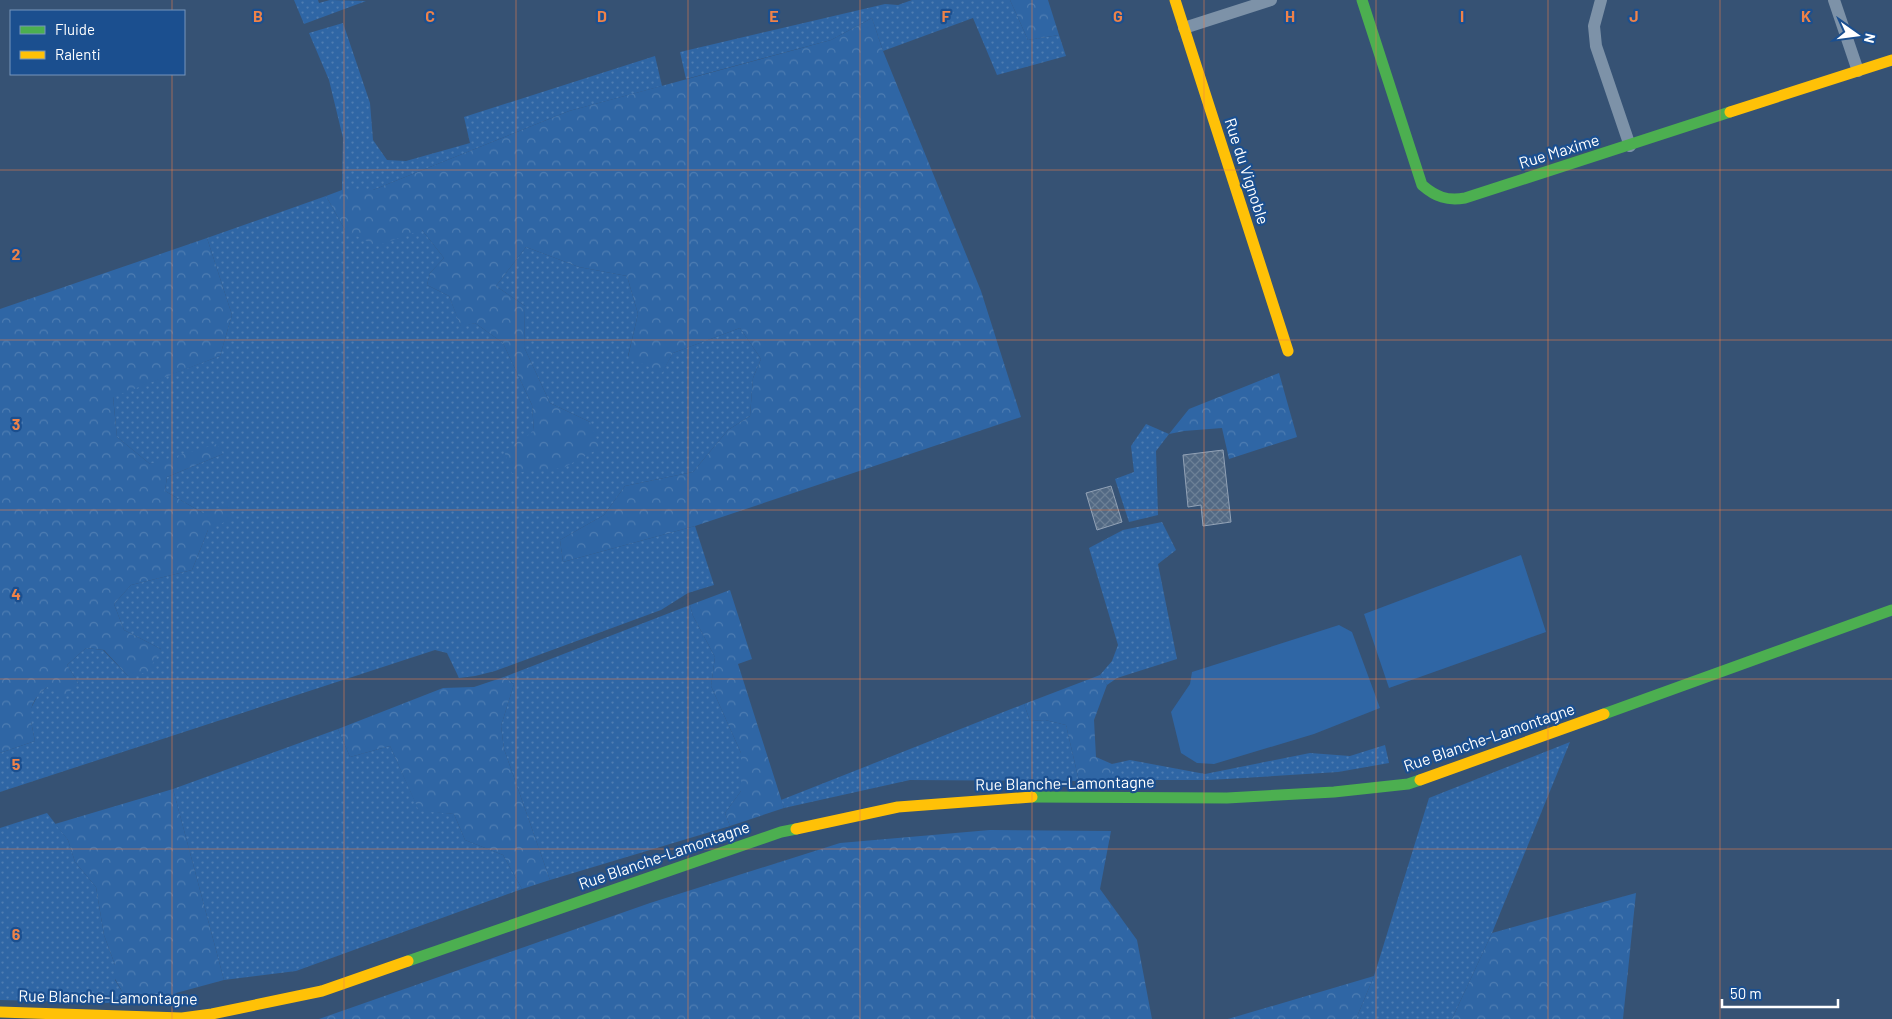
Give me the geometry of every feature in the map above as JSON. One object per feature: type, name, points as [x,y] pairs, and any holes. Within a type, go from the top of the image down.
[{"type":"street","name":"Rue du Vignoble","points":[[1175,0],[1288,351]]},
{"type":"street","points":[[1184,28],[1270,0]]},
{"type":"street","name":"Rue Maxime","points":[[1362,0],[1422,185],[1434,196],[1451,200],[1465,198],[1630,146],[1892,60]]},
{"type":"street","points":[[1600,0],[1594,26],[1596,46],[1630,146]]},
{"type":"street","points":[[1834,0],[1858,71]]},
{"type":"street","name":"Rue Blanche-Lamontagne","points":[[0,1012],[182,1018],[213,1016],[322,991],[781,832],[898,807],[1022,797],[1227,798],[1334,792],[1408,784],[1892,610]]},
{"type":"green space","points":[[294,0],[318,0],[319,3],[330,0],[366,1],[304,24]]},
{"type":"green space","points":[[912,0],[1010,0],[1028,40],[1059,35],[1066,56],[997,75],[973,18],[883,51],[872,18],[831,40],[686,79],[680,52],[885,4],[898,5]]},
{"type":"green space","points":[[1010,0],[1048,0],[1059,35],[1028,40]]},
{"type":"green space","points":[[872,18],[883,51],[981,291],[1021,417],[695,526],[563,562],[560,540],[604,515],[625,486],[693,472],[728,430],[750,416],[753,378],[761,359],[740,328],[673,353],[662,373],[628,357],[638,314],[627,276],[579,267],[526,247],[496,286],[525,306],[524,347],[550,403],[590,422],[600,448],[563,468],[512,473],[504,451],[534,431],[532,405],[503,343],[475,323],[461,327],[449,296],[427,285],[430,273],[444,258],[422,230],[376,246],[345,230],[326,196],[342,190],[373,190],[569,111],[831,40]]},
{"type":"green space","points":[[343,23],[370,103],[373,140],[387,160],[406,161],[470,143],[464,117],[655,56],[662,86],[569,111],[373,190],[342,190],[343,138],[329,80],[309,33]]},
{"type":"green space","points":[[326,196],[345,230],[422,230],[444,258],[430,273],[427,285],[449,296],[461,326],[475,323],[503,343],[532,405],[534,431],[590,422],[550,403],[524,347],[525,306],[496,286],[526,247],[579,267],[627,276],[638,314],[628,356],[662,372],[673,353],[740,328],[761,359],[753,378],[750,416],[728,430],[693,472],[625,486],[604,515],[560,540],[563,562],[695,526],[714,585],[688,593],[661,610],[495,671],[459,678],[447,653],[435,650],[0,792],[0,753],[35,741],[29,712],[38,695],[47,687],[79,684],[67,665],[86,648],[103,650],[128,676],[161,649],[124,630],[114,604],[131,585],[192,570],[208,530],[203,513],[165,491],[167,477],[223,454],[150,464],[117,437],[113,396],[220,356],[232,315],[207,238]]},
{"type":"green space","points":[[207,238],[232,315],[220,356],[113,397],[117,437],[150,464],[217,444],[223,454],[167,477],[165,491],[203,513],[228,505],[233,518],[208,530],[192,570],[131,585],[114,604],[124,630],[161,649],[148,672],[128,676],[104,650],[86,648],[67,665],[79,684],[63,696],[47,687],[40,693],[32,705],[31,718],[35,741],[0,753],[0,309]]},
{"type":"green space","points":[[1279,373],[1297,437],[1229,459],[1222,428],[1169,434],[1189,409]]},
{"type":"green space","points":[[1146,424],[1169,434],[1156,451],[1158,515],[1129,522],[1115,479],[1134,472],[1131,446]]},
{"type":"green space","points":[[1162,522],[1176,550],[1158,564],[1177,659],[1117,678],[1107,685],[1100,675],[1112,661],[1118,645],[1089,548],[1123,530]]},
{"type":"green space","points":[[1521,555],[1546,632],[1389,688],[1364,614]]},
{"type":"green space","points":[[730,590],[752,659],[738,664],[784,808],[730,826],[725,813],[741,791],[741,753],[711,686],[715,657],[693,616],[690,605]]},
{"type":"green space","points":[[690,605],[693,616],[715,657],[711,686],[741,753],[741,791],[725,813],[730,826],[550,880],[504,749],[501,726],[514,684],[504,677]]},
{"type":"green space","points":[[1339,625],[1352,632],[1380,708],[1314,734],[1214,764],[1197,763],[1181,753],[1171,712],[1190,684],[1192,672]]},
{"type":"green space","points":[[1100,675],[1107,685],[1094,720],[1096,757],[1112,764],[1112,780],[1079,781],[1066,725],[1045,720],[1030,721],[1024,704]]},
{"type":"green space","points":[[504,677],[514,684],[501,726],[504,749],[550,880],[522,889],[503,855],[465,840],[454,814],[419,811],[390,746],[350,757],[338,729],[443,688],[474,687]]},
{"type":"green space","points":[[1024,704],[1030,721],[1045,720],[1066,725],[1079,781],[910,780],[784,808],[781,800]]},
{"type":"green space","points":[[338,729],[350,757],[390,746],[419,810],[454,814],[465,840],[503,855],[522,889],[296,971],[224,980],[173,789]]},
{"type":"green space","points":[[1570,742],[1492,933],[1452,1019],[1356,1019],[1374,976],[1429,798]]},
{"type":"green space","points":[[1385,745],[1389,763],[1338,772],[1210,780],[1112,780],[1112,764],[1130,760],[1205,774],[1310,753],[1350,756]]},
{"type":"green space","points":[[173,789],[224,980],[176,993],[174,996],[123,993],[115,979],[115,965],[104,935],[96,887],[75,862],[68,840],[55,824]]},
{"type":"green space","points":[[47,813],[68,840],[75,862],[96,887],[104,935],[115,965],[115,980],[123,993],[121,1001],[107,1003],[0,1000],[0,828]]},
{"type":"green space","points":[[990,830],[1111,831],[1100,889],[1137,940],[1152,1019],[319,1019],[650,903],[840,843]]},
{"type":"green space","points":[[1636,893],[1623,1019],[1452,1019],[1492,933]]},
{"type":"green space","points":[[1374,976],[1356,1019],[1228,1019]]},
{"type":"building","points":[[1223,450],[1231,522],[1203,526],[1201,505],[1188,507],[1183,455]]},
{"type":"building","points":[[1111,486],[1122,522],[1097,530],[1086,493]]},
{"type":"traffic: fast","points":[[1362,0],[1422,185],[1432,193],[1442,197],[1453,199],[1465,198],[1730,112]]},
{"type":"traffic: fast","points":[[1604,714],[1892,610]]},
{"type":"traffic: fast","points":[[1032,797],[1227,798],[1334,792],[1408,784],[1420,780]]},
{"type":"traffic: fast","points":[[408,961],[781,832],[796,829]]},
{"type":"traffic: slow","points":[[1175,0],[1288,351]]},
{"type":"traffic: slow","points":[[1730,112],[1892,60]]},
{"type":"traffic: slow","points":[[1420,780],[1604,714]]},
{"type":"traffic: slow","points":[[796,829],[898,807],[1032,797]]},
{"type":"traffic: slow","points":[[0,1012],[182,1018],[212,1014],[322,991],[408,961]]}]
